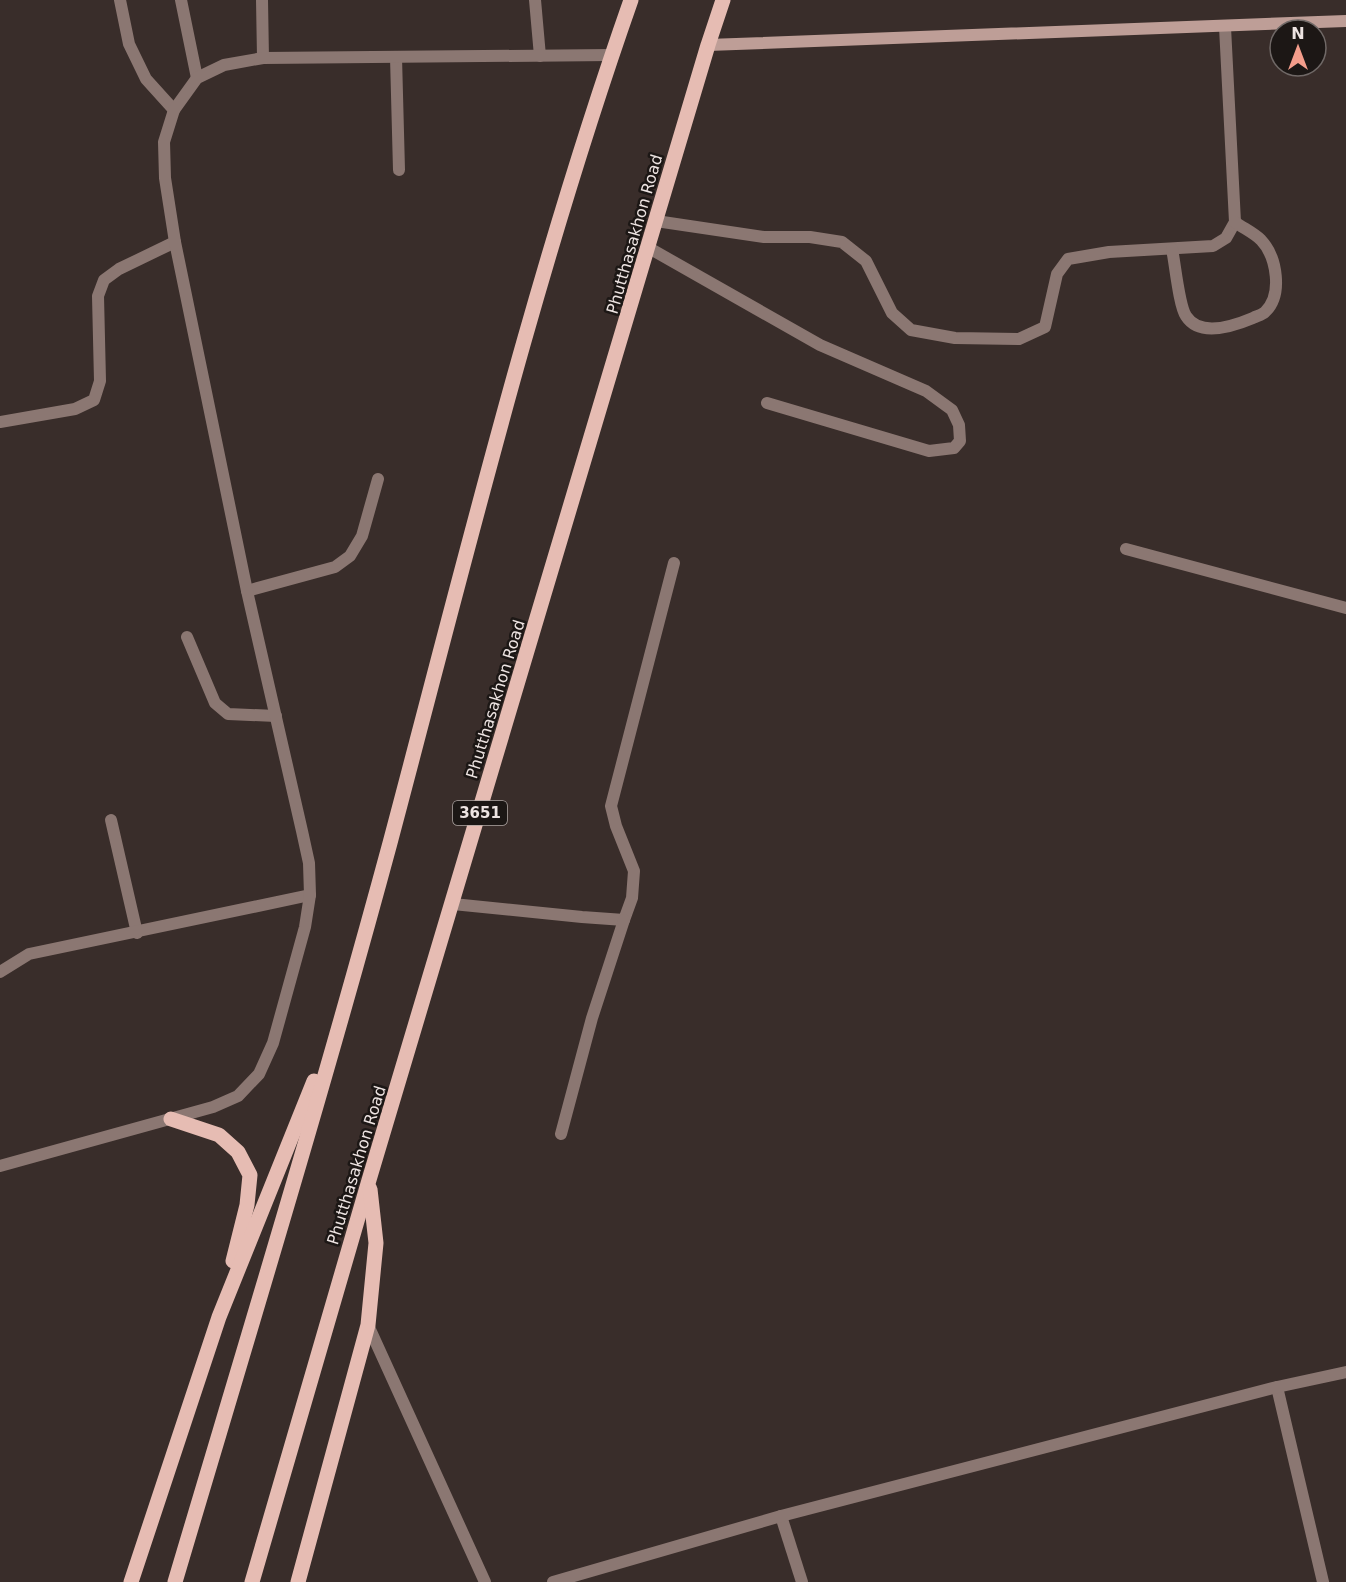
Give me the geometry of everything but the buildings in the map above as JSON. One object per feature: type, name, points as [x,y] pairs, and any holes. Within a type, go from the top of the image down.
[{"type":"main road","points":[[175,1582],[348,999],[544,269],[611,55],[631,0]]},
{"type":"main road","name":"Phutthasakhon Road","points":[[252,1582],[369,1180],[723,0]]},
{"type":"main road","points":[[708,45],[1346,21]]},
{"type":"main road","points":[[131,1582],[219,1317],[348,999]]},
{"type":"main road","points":[[171,1119],[219,1135],[238,1152],[250,1175],[247,1205],[219,1317]]},
{"type":"main road","points":[[298,1582],[368,1325],[376,1243],[369,1180]]},
{"type":"street","points":[[120,0],[129,44],[146,79],[174,110]]},
{"type":"street","points":[[182,0],[197,78]]},
{"type":"street","points":[[262,0],[263,58]]},
{"type":"street","points":[[535,0],[540,56]]},
{"type":"street","points":[[656,221],[764,237],[810,237],[842,242],[866,261],[892,312],[911,330],[955,338],[1019,339],[1045,327],[1057,274],[1068,259],[1109,252],[1213,246],[1226,238],[1235,222],[1225,27]]},
{"type":"street","points":[[0,1166],[213,1107],[238,1095],[259,1074],[273,1043],[304,927],[310,895],[309,863],[247,591],[175,242],[165,178],[164,142],[174,110],[197,78],[224,65],[263,58],[611,55]]},
{"type":"street","points":[[396,57],[399,170]]},
{"type":"street","points":[[1172,249],[1184,315],[1194,325],[1211,328],[1234,326],[1264,313],[1275,298],[1276,288],[1275,269],[1270,253],[1261,240],[1235,222]]},
{"type":"street","points":[[0,422],[75,409],[94,400],[100,381],[98,296],[104,280],[119,269],[175,242]]},
{"type":"street","points":[[649,248],[820,345],[926,391],[952,410],[959,425],[960,441],[954,448],[929,451],[767,403]]},
{"type":"street","points":[[247,591],[335,567],[350,556],[362,536],[378,479]]},
{"type":"street","points":[[1126,549],[1346,608]]},
{"type":"street","points":[[561,1134],[592,1018],[632,898],[634,871],[616,826],[611,806],[674,563]]},
{"type":"street","points":[[187,637],[215,704],[228,714],[276,716]]},
{"type":"street","points":[[111,820],[137,933]]},
{"type":"street","points":[[0,972],[29,954],[310,895]]},
{"type":"street","points":[[453,904],[624,920]]},
{"type":"street","points":[[368,1325],[485,1582]]},
{"type":"street","points":[[553,1582],[781,1516],[1277,1387],[1346,1372]]},
{"type":"street","points":[[1277,1387],[1323,1582]]},
{"type":"street","points":[[781,1516],[802,1582]]}]
